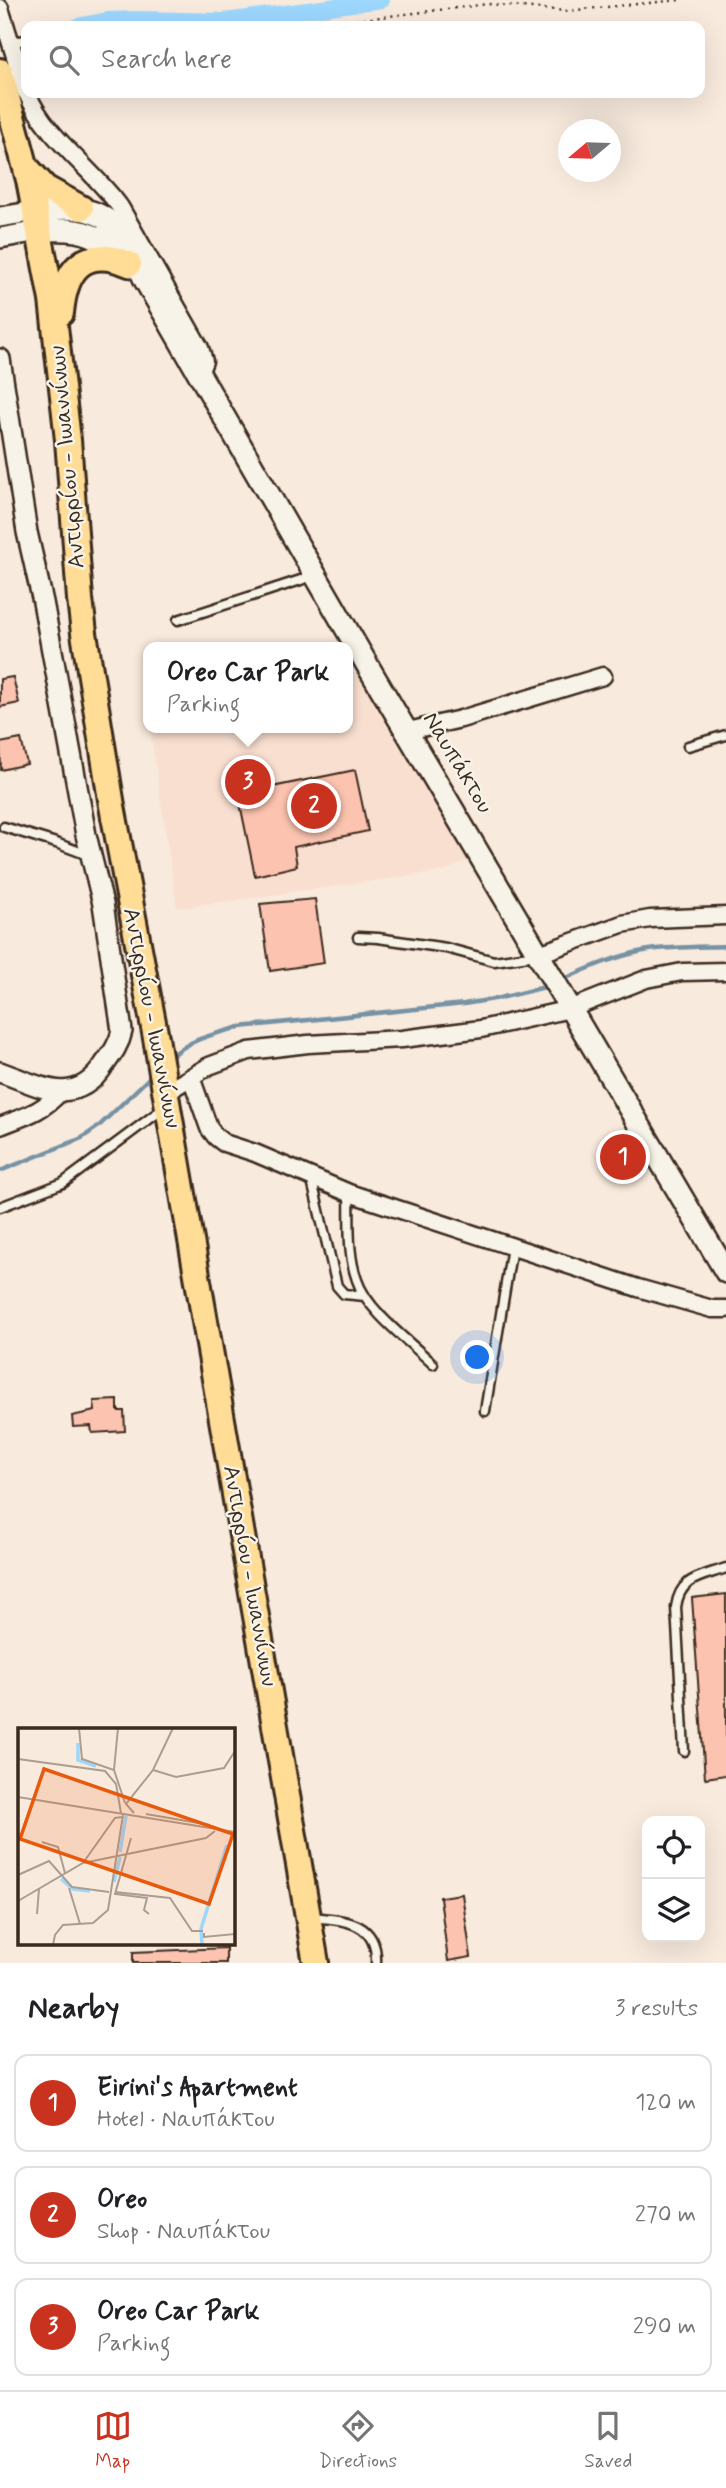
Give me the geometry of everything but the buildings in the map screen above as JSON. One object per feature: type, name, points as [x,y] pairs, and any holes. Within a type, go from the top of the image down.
[{"type":"main road","name":"Αντιρρίου - Ιωαννίνων","points":[[0,71],[38,221],[58,345],[84,634],[316,1963]]},
{"type":"main road","points":[[26,167],[45,188],[81,208]]},
{"type":"main road","points":[[38,221],[81,208]]},
{"type":"main road","name":"Ναυπάκτου","points":[[81,208],[101,215],[118,230],[132,251],[137,272]]},
{"type":"main road","name":"Ναυπάκτου","points":[[38,221],[90,233],[111,246],[137,272],[726,1272]]},
{"type":"main road","points":[[58,345],[62,300],[71,273],[97,258],[117,259],[137,272]]},
{"type":"street","points":[[0,8],[19,41]]},
{"type":"street","points":[[29,98],[49,128],[110,193],[126,216],[200,348],[204,361],[199,374]]},
{"type":"street","points":[[0,217],[38,221]]},
{"type":"street","points":[[0,238],[38,221]]},
{"type":"street","points":[[0,359],[29,543],[91,856],[103,904],[122,1031],[116,1049],[91,1082],[79,1089],[60,1092],[0,1072]]},
{"type":"street","points":[[408,731],[473,715],[603,676]]},
{"type":"street","points":[[544,963],[622,924],[650,919],[726,916]]},
{"type":"street","points":[[166,1094],[191,1077],[231,1057],[261,1049],[402,1039],[468,1031],[568,1004],[646,979],[682,972],[726,971]]},
{"type":"street","points":[[122,1031],[155,1031]]},
{"type":"street","points":[[191,1077],[209,1128],[218,1139],[349,1193],[638,1288],[712,1309],[726,1309]]},
{"type":"street","points":[[0,1126],[40,1110],[50,1104],[60,1092]]},
{"type":"lane","points":[[178,620],[316,575]]},
{"type":"lane","points":[[688,746],[726,735]]},
{"type":"lane","points":[[4,827],[91,856]]},
{"type":"lane","points":[[358,937],[446,948],[494,961],[544,963]]},
{"type":"lane","points":[[0,1207],[63,1183],[166,1094]]},
{"type":"lane","points":[[311,1177],[337,1286],[344,1294],[365,1296]]},
{"type":"lane","points":[[349,1193],[352,1258],[357,1280],[365,1296],[433,1364]]},
{"type":"lane","points":[[485,1411],[512,1247]]},
{"type":"lane","points":[[684,1751],[677,1594],[690,1580],[726,1568]]},
{"type":"lane","points":[[308,1916],[346,1920],[360,1926],[376,1950],[376,1963]]},
{"type":"path","points":[[349,21],[488,4],[566,10],[679,0]]},
{"type":"shaded area","points":[[361,672],[470,859],[446,871],[177,908],[151,733],[353,733],[353,673]]},
{"type":"waterway","points":[[225,21],[382,0]]},
{"type":"waterway","points":[[103,21],[225,21]]},
{"type":"waterway","points":[[560,981],[603,962],[637,952],[726,946]]},
{"type":"waterway","points":[[170,1058],[194,1042],[240,1027],[464,1004],[549,986]]},
{"type":"waterway","points":[[0,1171],[82,1138],[99,1126],[153,1074]]},
{"type":"place","name":"Oreo Car Park","points":[[248,782]]},
{"type":"place","name":"Oreo","points":[[314,806]]},
{"type":"place","name":"Eirini's Apartment","points":[[623,1157]]}]
